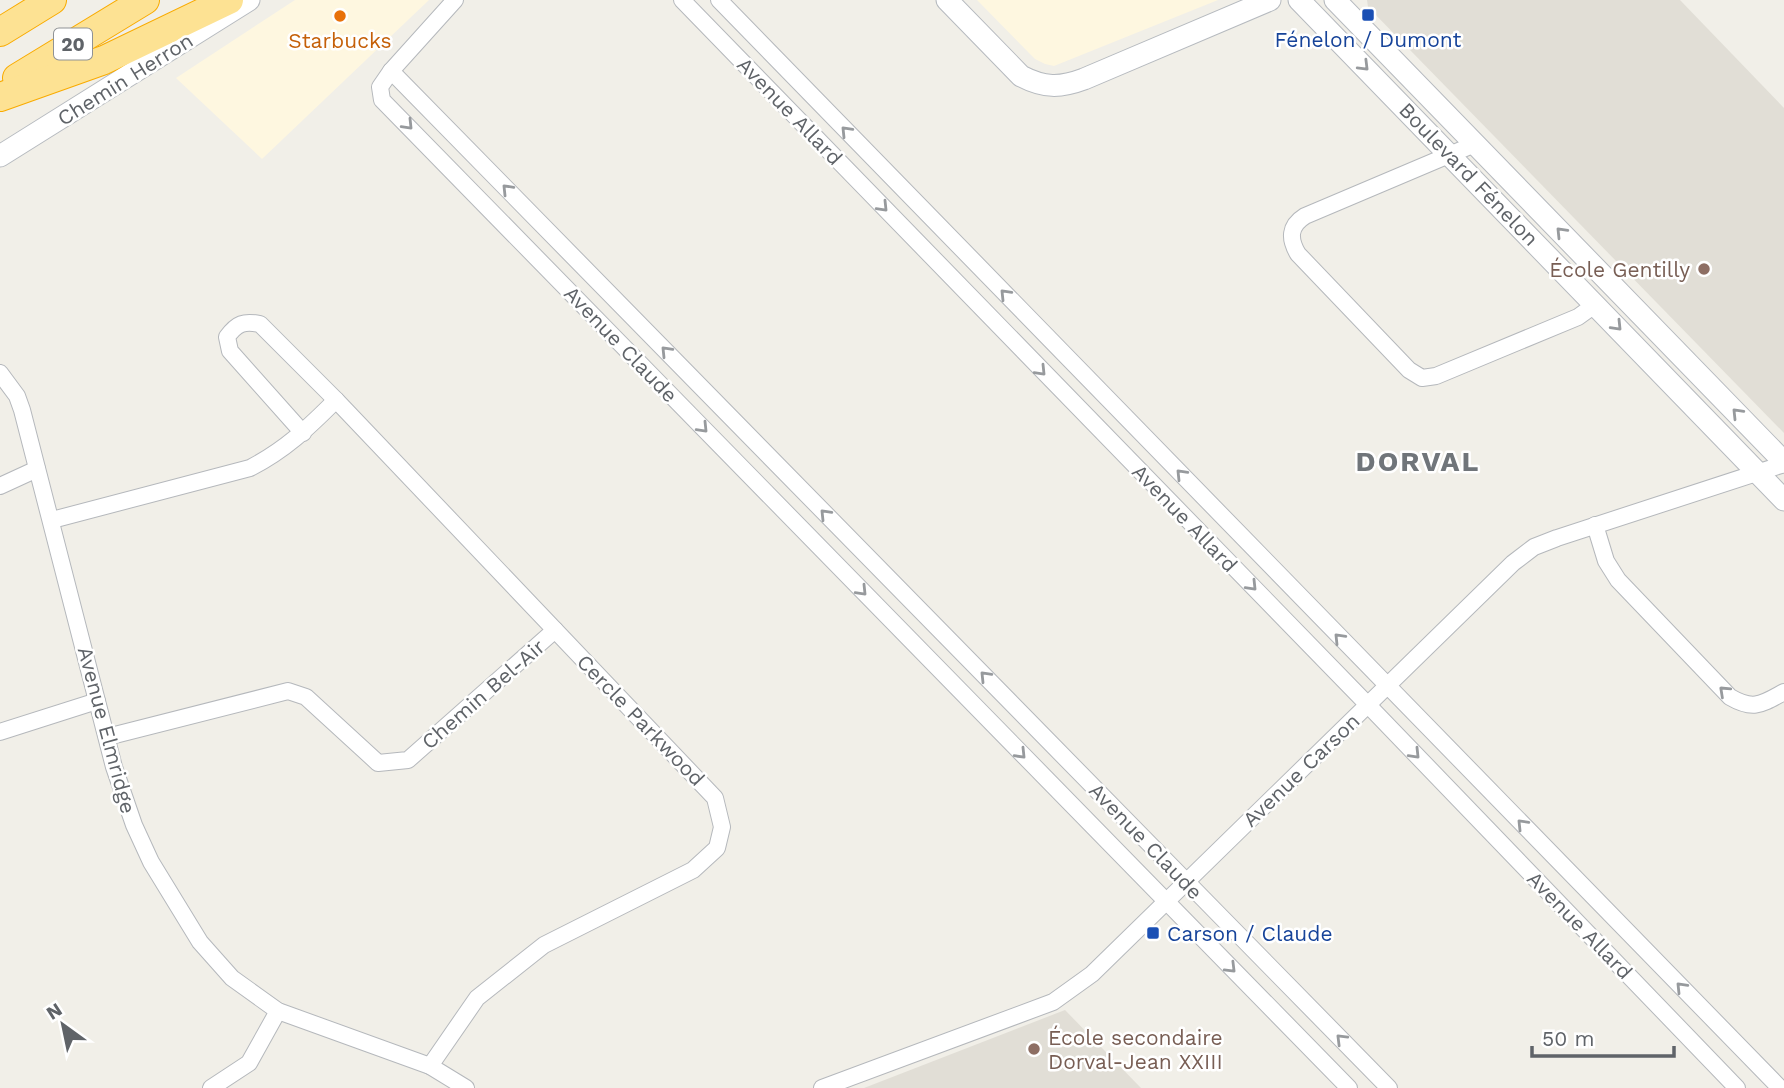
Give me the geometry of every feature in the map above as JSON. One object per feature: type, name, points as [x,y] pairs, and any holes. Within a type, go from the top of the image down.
[{"type":"highway","points":[[0,19],[25,0]]},
{"type":"highway","name":"20","points":[[0,32],[52,0]]},
{"type":"highway","name":"20","points":[[0,89],[145,0]]},
{"type":"highway","points":[[0,97],[104,60],[229,0]]},
{"type":"street","name":"Chemin Herron","points":[[0,156],[249,0]]},
{"type":"street","points":[[391,71],[455,0]]},
{"type":"street","name":"Avenue Allard","points":[[682,0],[1737,1088]]},
{"type":"street","name":"Avenue Allard","points":[[719,0],[1780,1088]]},
{"type":"street","points":[[947,0],[1021,76],[1037,83],[1058,86],[1084,79],[1270,0]]},
{"type":"street","name":"Boulevard Fénelon","points":[[1299,0],[1784,500]]},
{"type":"street","name":"Boulevard Fénelon","points":[[1335,0],[1784,463]]},
{"type":"street","name":"Avenue Claude","points":[[1349,1088],[383,100],[380,88],[391,71],[1389,1088]]},
{"type":"street","points":[[1475,144],[1299,220],[1291,236],[1298,254],[1409,370],[1422,378],[1436,376],[1577,317],[1596,304]]},
{"type":"street","points":[[853,176],[873,158]]},
{"type":"street","name":"Cercle Parkwood","points":[[303,433],[230,351],[227,337],[234,327],[246,321],[260,324],[335,400],[715,798],[722,827],[717,848],[693,870],[544,944],[477,998],[430,1066]]},
{"type":"street","name":"Avenue Elmridge","points":[[0,373],[17,397],[22,410],[114,767],[134,825],[152,863],[200,942],[232,978],[278,1011],[430,1066],[467,1088]]},
{"type":"street","points":[[52,520],[250,468],[277,454],[303,433],[335,400]]},
{"type":"street","points":[[1100,431],[1120,411]]},
{"type":"street","name":"Avenue Carson","points":[[822,1088],[1053,1002],[1092,974],[1520,557],[1542,543],[1784,463]]},
{"type":"street","points":[[0,486],[37,469]]},
{"type":"street","points":[[1595,525],[1606,561],[1618,580],[1730,697],[1740,703],[1755,706],[1784,692]]},
{"type":"street","points":[[883,612],[903,593]]},
{"type":"street","name":"Chemin Bel-Air","points":[[107,737],[288,691],[306,697],[378,763],[408,760],[555,630]]},
{"type":"street","points":[[0,732],[97,701]]},
{"type":"street","points":[[211,1088],[249,1063],[278,1011]]},
{"type":"street","points":[[1688,1037],[1710,1016]]},
{"type":"shaded area","points":[[295,0],[429,0],[262,159],[176,78]]},
{"type":"shaded area","points":[[977,0],[1218,0],[1054,66],[1035,59]]},
{"type":"shaded area","name":"École Gentilly","points":[[1367,0],[1680,0],[1784,108],[1784,433],[1368,7]]},
{"type":"shaded area","name":"École secondaire Dorval-Jean XXIII","points":[[1065,1010],[1141,1088],[864,1088]]},
{"type":"place","name":"Fénelon / Dumont","points":[[1368,15]]},
{"type":"place","name":"Starbucks","points":[[340,16]]},
{"type":"place","name":"École Gentilly","points":[[1704,269]]},
{"type":"place","name":"Carson / Claude","points":[[1153,933]]},
{"type":"place","name":"École secondaire Dorval-Jean XXIII","points":[[1034,1049]]},
{"type":"district","name":"DORVAL","points":[[1418,461]]}]
